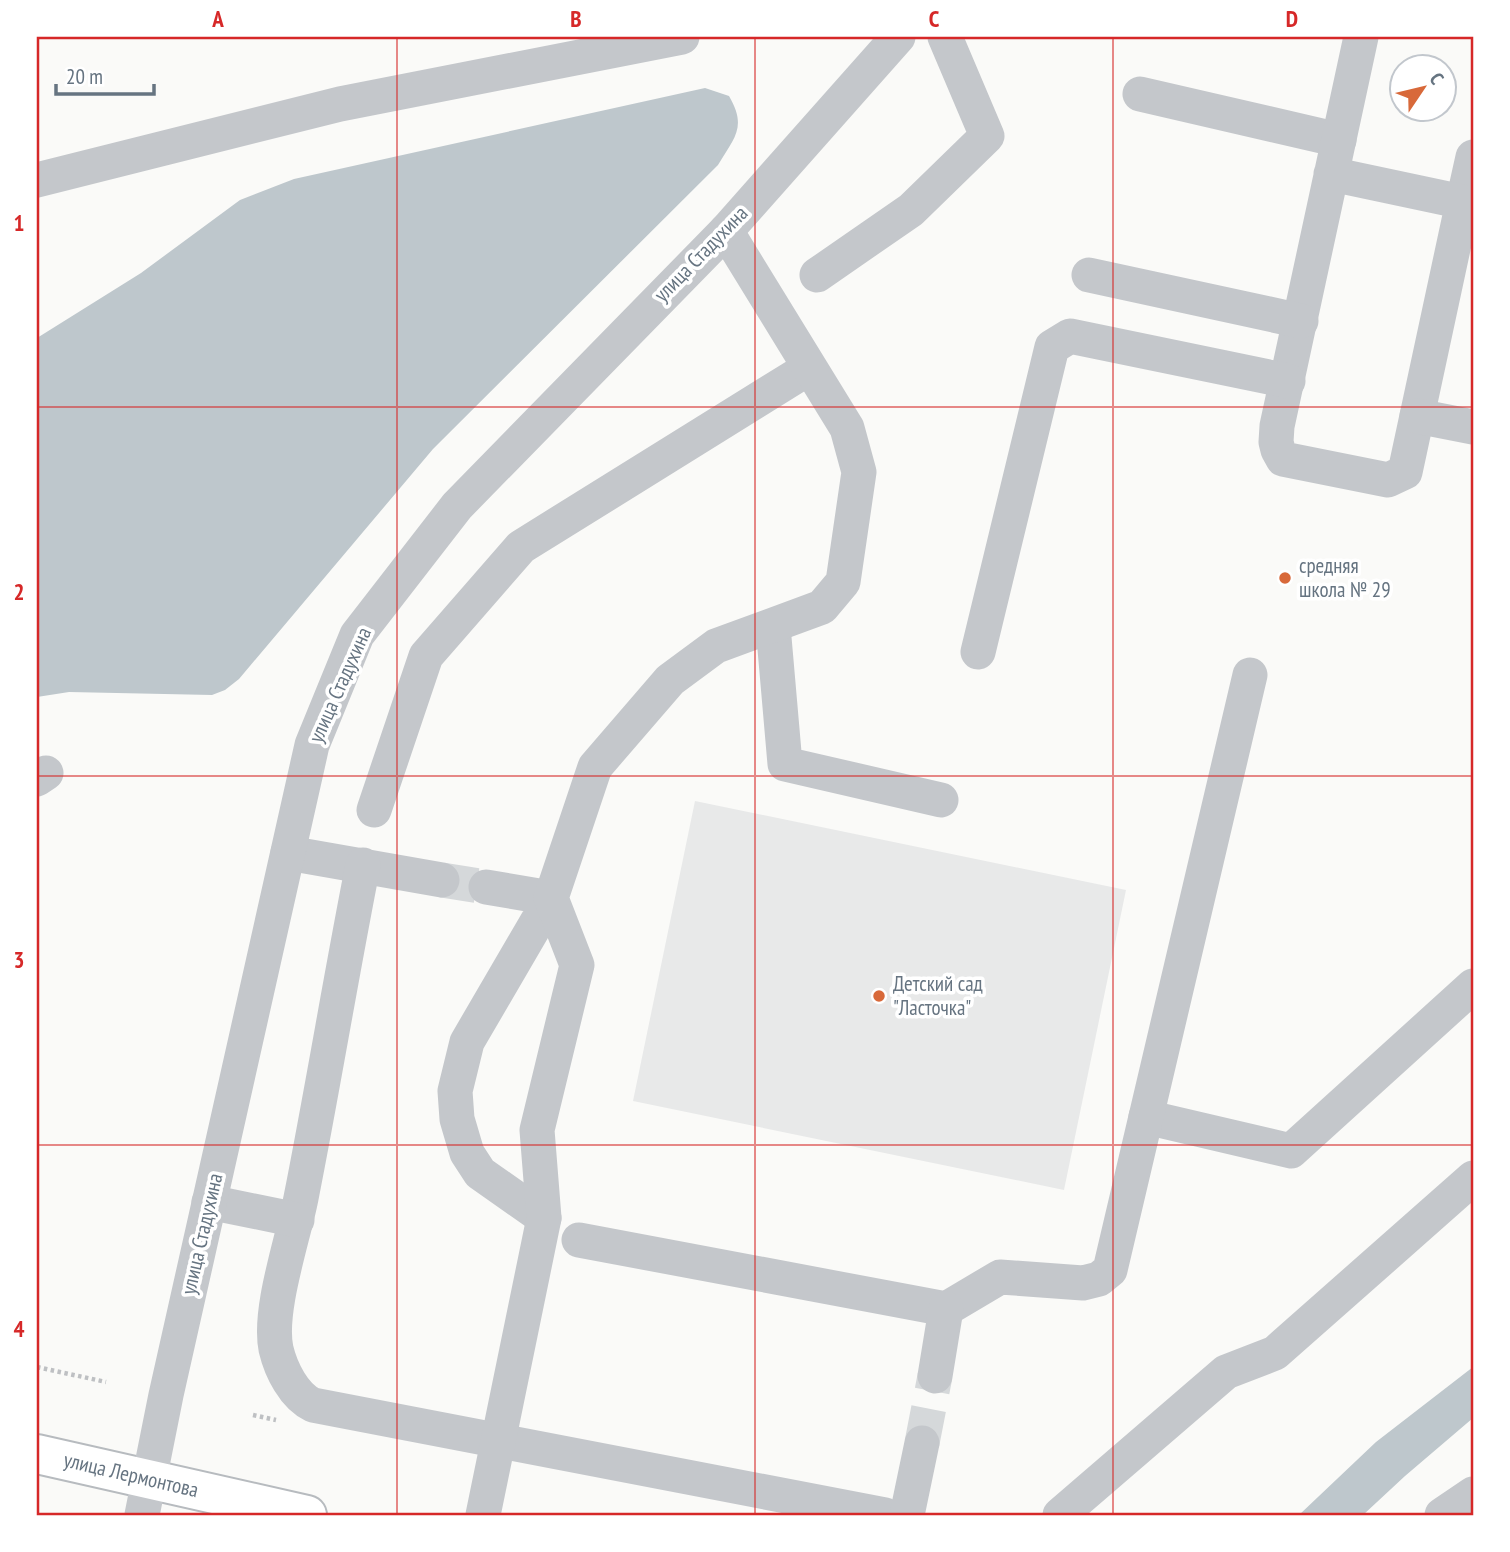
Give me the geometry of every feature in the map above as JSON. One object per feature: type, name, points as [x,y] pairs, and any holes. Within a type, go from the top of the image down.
[{"type":"main road","name":"улица Лермонтова","points":[[37,1454],[145,1497],[307,1515]]},
{"type":"street","points":[[37,180],[340,104],[682,37]]},
{"type":"street","name":"улица Стадухина","points":[[145,1497],[312,745],[357,635],[457,506],[726,231],[898,37]]},
{"type":"street","points":[[817,275],[911,211],[987,136],[945,37]]},
{"type":"street","points":[[1361,37],[1289,381],[1277,426],[1276,442],[1283,458],[1388,480],[1405,472],[1468,203],[1473,157]]},
{"type":"street","points":[[1140,94],[1339,140]]},
{"type":"street","points":[[1331,174],[1468,203]]},
{"type":"street","points":[[544,1218],[480,1173],[467,1153],[457,1119],[454,1091],[467,1042],[551,898],[595,767],[670,680],[716,646],[822,607],[843,582],[859,471],[847,428],[726,231]]},
{"type":"street","points":[[1089,275],[1301,321]]},
{"type":"street","points":[[978,652],[1052,347],[1070,336],[1289,381]]},
{"type":"street","points":[[374,810],[426,656],[521,547],[809,368]]},
{"type":"street","points":[[1417,416],[1473,427]]},
{"type":"street","points":[[773,626],[785,764],[940,800]]},
{"type":"street","points":[[579,1240],[946,1309],[1000,1277],[1083,1283],[1099,1279],[1110,1270],[1250,675]]},
{"type":"street","points":[[288,853],[442,880]]},
{"type":"street","points":[[363,865],[297,1220],[275,1315],[276,1349],[292,1385],[305,1401],[313,1405],[885,1515]]},
{"type":"street","points":[[486,887],[551,898]]},
{"type":"street","points":[[483,1515],[544,1218],[537,1130],[577,965],[551,898]]},
{"type":"street","points":[[1146,1117],[1291,1151],[1473,986]]},
{"type":"street","points":[[1060,1515],[1226,1372],[1275,1353],[1473,1178]]},
{"type":"street","points":[[209,1202],[297,1220]]},
{"type":"street","points":[[935,1376],[946,1309]]},
{"type":"street","points":[[907,1515],[922,1443]]},
{"type":"street","points":[[1442,1515],[1473,1494]]},
{"type":"path","points":[[37,1367],[106,1382]]},
{"type":"path","points":[[253,1415],[285,1422]]},
{"type":"shaded area","points":[[705,88],[729,96],[737,116],[737,132],[718,165],[433,449],[239,679],[225,690],[212,695],[69,692],[37,697],[37,338],[141,273],[240,200],[294,179]]},
{"type":"shaded area","name":"Детский сад \"Ласточка\"","points":[[695,801],[1126,890],[1064,1190],[633,1101]]},
{"type":"shaded area","points":[[1473,1367],[1473,1418],[1363,1515],[1299,1515],[1376,1442]]},
{"type":"tunnel","points":[[442,880],[486,887]]},
{"type":"tunnel","points":[[922,1443],[935,1376]]},
{"type":"place","name":"средняя школа № 29","points":[[1285,578]]},
{"type":"place","name":"Детский сад \"Ласточка\"","points":[[879,996]]}]
